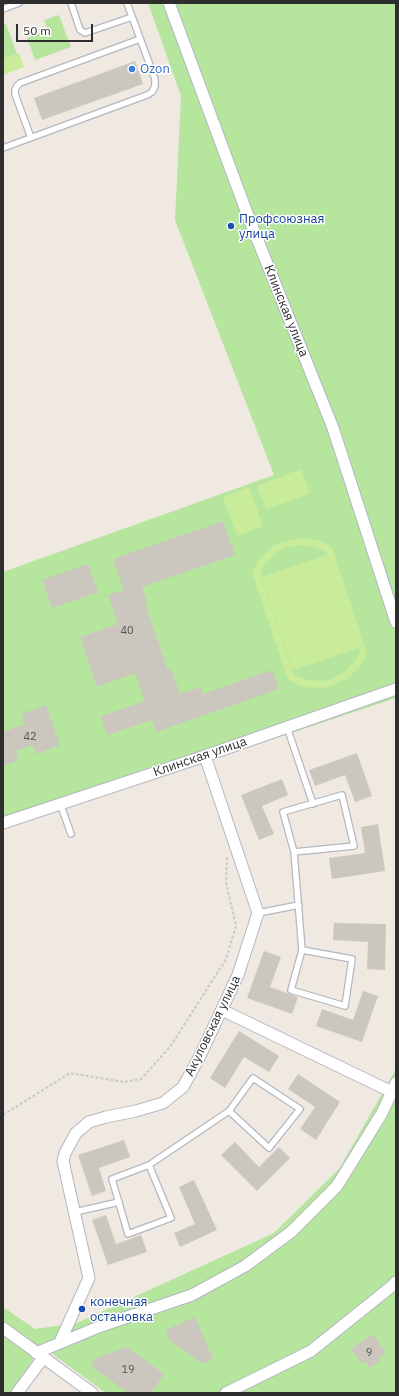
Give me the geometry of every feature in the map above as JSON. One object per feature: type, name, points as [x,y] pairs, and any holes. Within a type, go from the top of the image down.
[{"type":"street","name":"Клинская улица","points":[[169,3],[248,216],[333,428],[396,622]]},
{"type":"street","name":"Клинская улица","points":[[3,823],[205,756],[396,689]]},
{"type":"street","points":[[205,756],[258,913]]},
{"type":"street","name":"Акуловская улица","points":[[60,1342],[89,1278],[64,1161],[65,1153],[76,1133],[89,1122],[163,1103],[183,1087],[199,1058],[238,975],[258,913]]},
{"type":"street","points":[[17,1393],[39,1355],[60,1342],[101,1326],[192,1295],[245,1266],[291,1232],[338,1186],[382,1113],[394,1088],[222,1010]]},
{"type":"street","points":[[226,1393],[311,1351],[396,1282]]},
{"type":"street","points":[[3,1328],[92,1393]]},
{"type":"lane","points":[[3,9],[19,3]]},
{"type":"lane","points":[[71,3],[80,30],[85,34],[132,18]]},
{"type":"lane","points":[[3,148],[152,92],[155,86],[154,79],[127,3]]},
{"type":"lane","points":[[31,138],[15,94],[15,90],[20,83],[140,39]]},
{"type":"lane","points":[[286,727],[313,804]]},
{"type":"lane","points":[[294,852],[354,846],[342,795],[283,812],[294,852],[302,950],[291,990],[345,1006],[352,959],[302,950]]},
{"type":"lane","points":[[60,803],[71,834]]},
{"type":"lane","points":[[258,913],[299,905]]},
{"type":"lane","points":[[149,1165],[172,1218],[128,1234],[112,1179],[149,1165],[229,1110],[253,1078],[300,1109],[269,1148],[229,1110]]},
{"type":"lane","points":[[75,1212],[119,1202]]},
{"type":"path","points":[[3,1115],[70,1073],[124,1082],[141,1079],[170,1047],[226,959],[236,926],[226,882],[227,853]]},
{"type":"green space","points":[[148,3],[396,3],[396,698],[3,829],[3,572],[274,475],[175,220],[181,96]]},
{"type":"green space","points":[[59,15],[71,47],[35,60],[27,38],[48,30],[44,20]]},
{"type":"green space","points":[[6,24],[17,54],[3,59],[3,25]]},
{"type":"green space","points":[[19,53],[24,67],[3,75],[3,59]]},
{"type":"green space","points":[[301,469],[310,493],[266,510],[257,486]]},
{"type":"green space","points":[[249,487],[263,526],[237,536],[223,497]]},
{"type":"green space","points":[[300,538],[318,540],[332,547],[367,652],[361,665],[348,678],[332,686],[323,688],[304,687],[288,680],[252,573],[260,558],[273,546],[282,542]],"holes":[[[300,545],[316,547],[326,552],[360,652],[355,661],[344,672],[330,680],[322,681],[306,680],[294,675],[260,573],[265,563],[284,548]]]},
{"type":"green space","points":[[327,555],[358,648],[293,670],[262,577]]},
{"type":"green space","points":[[396,1066],[396,1393],[106,1393],[51,1353],[36,1353],[15,1393],[3,1393],[3,1307],[35,1329],[77,1323],[274,1233],[339,1169],[395,1071]]},
{"type":"building","points":[[135,61],[143,84],[42,120],[34,98]]},
{"type":"building","points":[[223,521],[235,555],[142,587],[148,603],[145,604],[168,670],[171,669],[180,694],[201,687],[203,694],[272,670],[279,689],[156,732],[152,720],[107,735],[101,716],[145,701],[135,673],[97,687],[80,637],[118,624],[108,595],[124,590],[113,559]]},
{"type":"building","points":[[88,564],[98,592],[52,608],[42,580]]},
{"type":"building","points":[[46,705],[60,745],[36,754],[32,745],[16,751],[19,760],[3,766],[3,732],[25,724],[21,714]]},
{"type":"building","points":[[357,753],[372,796],[355,802],[345,775],[315,786],[309,770]]},
{"type":"building","points":[[282,779],[288,795],[262,806],[274,834],[259,840],[241,795]]},
{"type":"building","points":[[378,824],[385,871],[332,879],[329,858],[365,853],[361,827]]},
{"type":"building","points":[[334,923],[386,924],[385,970],[367,969],[368,942],[333,940]]},
{"type":"building","points":[[264,951],[281,957],[270,987],[298,997],[292,1014],[247,998]]},
{"type":"building","points":[[363,991],[378,996],[362,1042],[316,1026],[322,1009],[353,1020]]},
{"type":"building","points":[[239,1031],[279,1056],[269,1072],[244,1057],[225,1088],[210,1078]]},
{"type":"building","points":[[298,1074],[340,1102],[316,1140],[300,1129],[315,1107],[288,1089]]},
{"type":"building","points":[[124,1140],[130,1157],[99,1168],[106,1191],[92,1196],[78,1155]]},
{"type":"building","points":[[235,1142],[259,1167],[279,1147],[290,1158],[257,1191],[221,1155]]},
{"type":"building","points":[[194,1180],[217,1230],[180,1247],[174,1233],[195,1224],[179,1187]]},
{"type":"building","points":[[106,1215],[116,1244],[141,1235],[147,1252],[108,1265],[92,1220]]},
{"type":"building","points":[[195,1317],[213,1359],[203,1364],[169,1340],[166,1330]]},
{"type":"building","points":[[372,1334],[386,1352],[379,1357],[381,1360],[370,1368],[366,1362],[362,1364],[351,1349]]},
{"type":"building","points":[[127,1347],[164,1374],[151,1393],[128,1393],[91,1366],[96,1358]]},
{"type":"place","name":"Ozon","points":[[132,69]]},
{"type":"place","name":"Профсоюзная улица","points":[[231,226]]},
{"type":"place","name":"конечная остановка","points":[[82,1309]]}]
